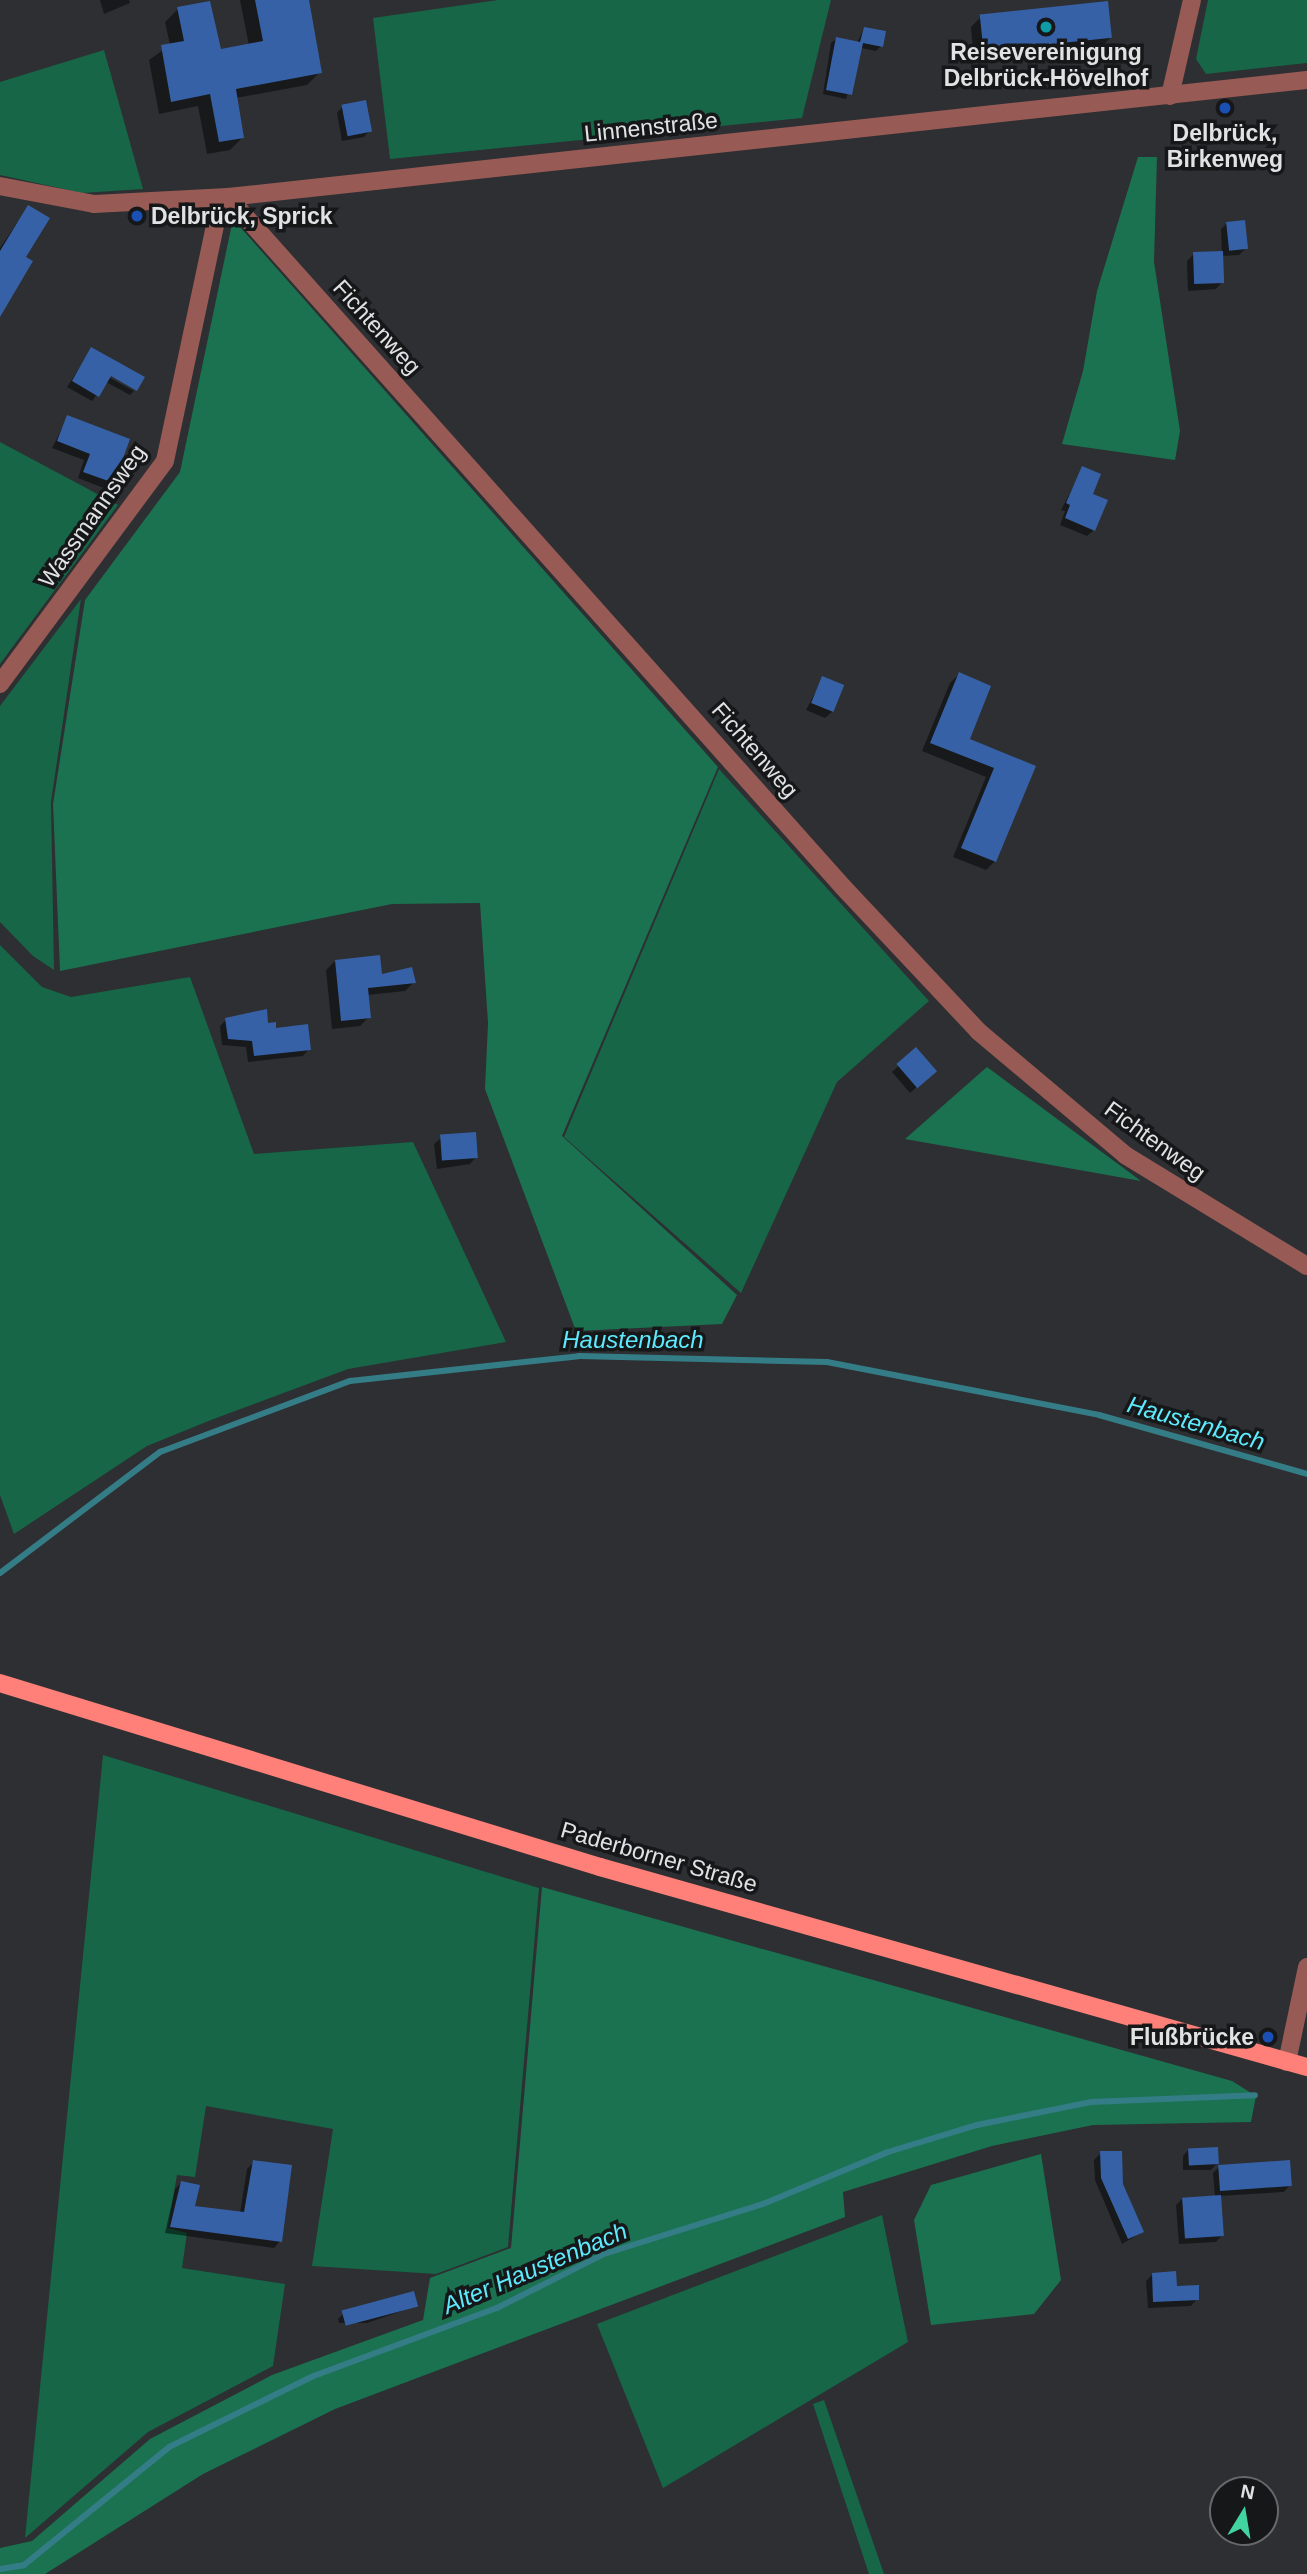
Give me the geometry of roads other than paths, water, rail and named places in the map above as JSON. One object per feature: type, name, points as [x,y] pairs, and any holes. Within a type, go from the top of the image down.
[{"type":"main road","name":"Paderborner Straße","points":[[0,1683],[600,1867],[1307,2067]]},
{"type":"street","points":[[1170,96],[1192,0]]},
{"type":"street","name":"Linnenstraße","points":[[0,186],[94,204],[228,197],[1307,80]]},
{"type":"street","name":"Wassmannsweg","points":[[0,684],[165,461],[217,216],[228,197]]},
{"type":"street","name":"Fichtenweg","points":[[228,197],[843,887],[978,1031],[1125,1155],[1307,1266]]},
{"type":"street","points":[[1287,2062],[1307,1967]]},
{"type":"waterway","name":"Haustenbach","points":[[0,1573],[160,1452],[350,1381],[579,1356],[827,1362],[1099,1415],[1307,1474]]},
{"type":"waterway","name":"Alter Haustenbach","points":[[0,2569],[24,2565],[169,2447],[311,2377],[497,2308],[604,2254],[763,2204],[888,2152],[977,2125],[1091,2102],[1255,2095]]},
{"type":"place","name":"Reisevereinigung Delbrück-Hövelhof","points":[[1046,27]]},
{"type":"place","name":"Delbrück, Birkenweg","points":[[1225,108]]},
{"type":"place","name":"Delbrück, Sprick","points":[[137,216]]},
{"type":"place","name":"Flußbrücke","points":[[1268,2037]]}]
